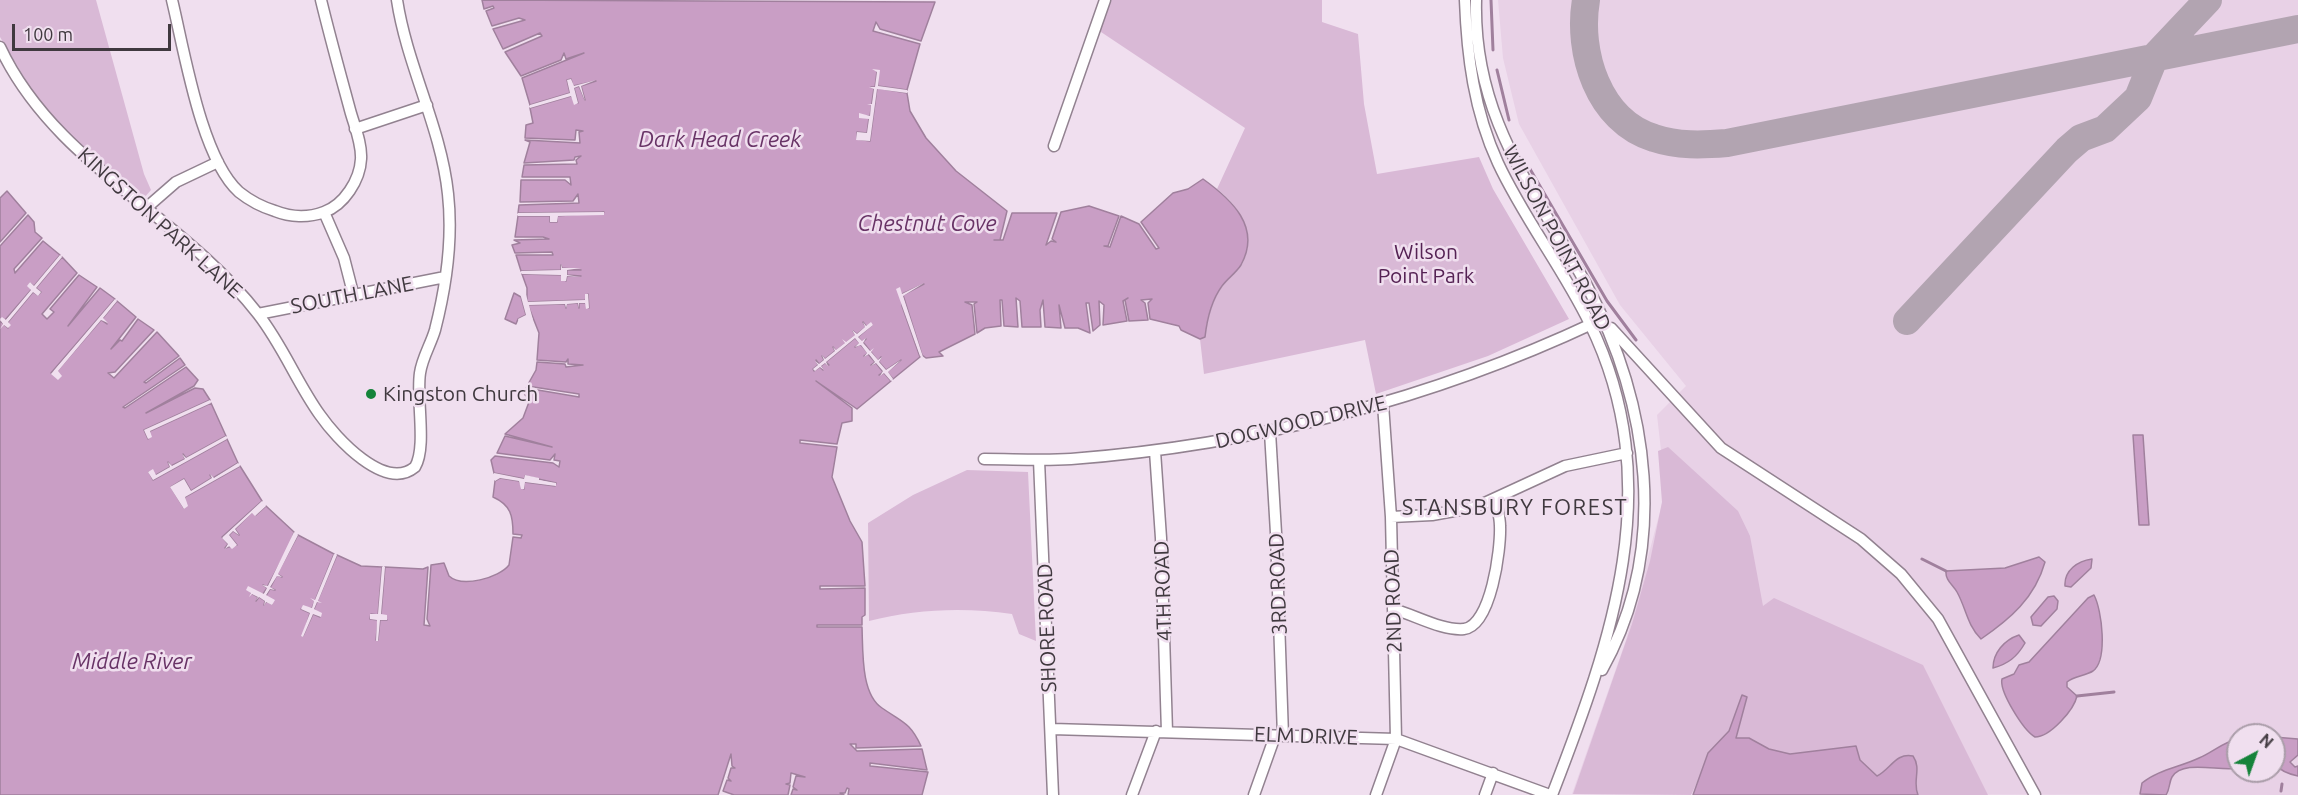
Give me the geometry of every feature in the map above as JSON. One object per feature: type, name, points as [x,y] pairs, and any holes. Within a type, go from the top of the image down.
[{"type":"street","points":[[172,0],[206,133],[218,162],[238,191],[264,207],[289,215],[324,212],[340,201],[359,172],[361,156],[321,0]]},
{"type":"street","name":"KINGSTON PARK LANE","points":[[0,46],[24,88],[51,122],[145,209],[205,259],[258,314],[279,343],[319,414],[339,438],[374,467],[387,472],[407,472],[415,467],[421,454],[420,371],[435,332],[445,277],[448,196],[441,151],[397,0]]},
{"type":"street","points":[[1054,146],[1105,0]]},
{"type":"street","name":"WILSON POINT ROAD","points":[[1465,0],[1474,91],[1488,140],[1510,185],[1590,325],[1617,399],[1627,453],[1630,492],[1626,549],[1596,681]]},
{"type":"street","name":"WILSON POINT ROAD","points":[[1476,0],[1481,61],[1499,128],[1509,153],[1603,319],[1620,361],[1637,426],[1645,472],[1646,515],[1640,562],[1628,616],[1617,643],[1596,681],[1551,795]]},
{"type":"street","points":[[355,129],[427,105]]},
{"type":"street","points":[[145,209],[176,182],[218,162]]},
{"type":"street","points":[[324,212],[344,258],[353,293]]},
{"type":"street","name":"SOUTH LANE","points":[[258,314],[353,293],[445,277]]},
{"type":"street","points":[[1603,319],[1635,357],[1721,448],[1738,462],[1861,539],[1900,574],[1938,619],[2035,795]]},
{"type":"street","name":"DOGWOOD DRIVE","points":[[984,459],[1039,460],[1155,451],[1269,432],[1383,404],[1494,366],[1603,319]]},
{"type":"street","name":"2ND ROAD","points":[[1377,795],[1396,740],[1391,517],[1383,404]]},
{"type":"street","name":"3RD ROAD","points":[[1254,795],[1279,736],[1276,533],[1269,432]]},
{"type":"street","name":"4TH ROAD","points":[[1132,795],[1162,731],[1161,538],[1155,451]]},
{"type":"street","points":[[1391,517],[1432,514],[1476,507],[1565,466],[1627,453]]},
{"type":"street","name":"SHORE ROAD","points":[[1039,460],[1053,795]]},
{"type":"street","points":[[1393,609],[1454,628],[1473,627],[1479,621],[1488,599],[1500,544],[1500,523],[1496,499]]},
{"type":"street","name":"ELM DRIVE","points":[[1052,729],[1396,740],[1493,772],[1551,795]]},
{"type":"street","points":[[1485,795],[1493,772]]},
{"type":"shaded area","points":[[1498,0],[2298,0],[2298,795],[1572,794],[1626,640],[1662,504],[1663,468],[1657,415],[1686,386],[1620,305],[1519,124],[1503,58]]},
{"type":"green space","points":[[0,0],[96,0],[144,174],[151,190],[144,198],[95,158],[55,120],[33,92],[0,37]]},
{"type":"green space","name":"Wilson Point Park","points":[[1105,0],[1322,0],[1322,22],[1358,34],[1364,104],[1377,174],[1479,157],[1493,189],[1569,319],[1488,356],[1376,394],[1365,340],[1204,374],[1200,339],[1205,337],[1215,298],[1222,286],[1239,269],[1245,258],[1247,247],[1247,236],[1240,214],[1226,196],[1217,189],[1245,128],[1095,28]]},
{"type":"green space","points":[[1668,447],[1738,511],[1750,536],[1763,606],[1774,598],[1923,665],[1988,795],[1870,795],[1704,767],[1691,795],[1573,794],[1632,624],[1650,561],[1662,502],[1658,451]]},
{"type":"green space","points":[[967,470],[1028,472],[1036,641],[1019,634],[1012,614],[958,610],[904,614],[869,621],[868,523],[913,495]]},
{"type":"water","points":[[482,0],[935,2],[921,41],[880,29],[876,22],[873,31],[920,44],[907,90],[878,86],[877,71],[875,87],[871,87],[874,88],[870,116],[864,116],[869,118],[867,133],[857,132],[857,139],[870,141],[877,88],[907,93],[910,111],[926,138],[956,171],[1007,211],[1000,240],[1003,240],[1012,213],[1057,213],[1046,245],[1051,241],[1056,242],[1052,239],[1061,212],[1089,206],[1119,216],[1108,246],[1104,246],[1110,247],[1121,216],[1139,224],[1156,249],[1159,248],[1141,222],[1173,193],[1188,189],[1203,179],[1224,196],[1240,215],[1246,226],[1247,251],[1237,271],[1222,286],[1215,298],[1208,317],[1205,337],[1200,339],[1181,330],[1179,326],[1150,319],[1148,303],[1152,299],[1141,300],[1145,303],[1148,320],[1129,321],[1125,300],[1128,298],[1123,301],[1127,321],[1103,325],[1104,305],[1099,301],[1100,325],[1093,331],[1089,303],[1086,303],[1090,333],[1078,328],[1065,328],[1059,305],[1061,328],[1045,327],[1043,300],[1040,310],[1041,327],[1022,327],[1020,301],[1016,298],[1018,327],[1004,326],[1002,300],[1000,300],[1001,326],[985,328],[977,333],[974,304],[977,302],[965,302],[972,305],[975,334],[939,352],[943,356],[926,358],[922,355],[903,295],[924,284],[902,294],[902,306],[920,357],[893,379],[887,372],[901,360],[886,370],[879,362],[881,357],[878,361],[863,342],[866,339],[862,342],[858,337],[872,325],[866,326],[863,322],[866,327],[857,334],[853,331],[856,335],[836,351],[833,347],[835,351],[825,359],[822,356],[824,360],[819,364],[816,360],[818,365],[813,369],[814,371],[820,367],[823,370],[821,366],[825,363],[829,365],[826,362],[855,338],[860,343],[855,347],[860,344],[868,353],[864,356],[868,354],[875,362],[871,365],[876,363],[883,372],[879,375],[884,373],[891,381],[857,409],[816,381],[852,408],[852,421],[842,423],[837,444],[800,440],[800,443],[837,447],[832,477],[850,521],[862,542],[865,586],[820,586],[820,589],[865,588],[865,615],[862,617],[862,625],[817,625],[817,627],[862,627],[864,672],[870,693],[875,702],[909,727],[921,746],[856,748],[856,744],[850,744],[857,751],[922,749],[927,770],[870,763],[870,766],[928,772],[922,795],[848,795],[849,789],[847,788],[845,793],[840,793],[844,795],[791,795],[793,789],[797,790],[793,787],[796,776],[805,777],[791,773],[790,783],[786,784],[790,785],[788,795],[734,795],[723,791],[727,780],[731,781],[728,778],[731,768],[735,768],[732,766],[731,754],[718,795],[0,795],[0,321],[8,328],[8,322],[33,292],[38,295],[41,292],[36,288],[62,257],[77,273],[42,314],[47,319],[54,312],[50,309],[79,275],[97,287],[68,326],[100,288],[115,299],[51,373],[57,371],[101,320],[107,324],[102,319],[117,301],[136,317],[111,349],[120,340],[122,341],[138,319],[154,330],[115,372],[108,373],[114,378],[157,332],[179,356],[144,382],[146,383],[180,358],[185,365],[123,407],[125,408],[186,367],[198,380],[194,386],[146,413],[195,388],[203,389],[210,400],[144,430],[148,439],[150,431],[211,403],[226,436],[186,458],[183,454],[185,459],[171,466],[168,462],[170,467],[156,475],[149,472],[153,480],[227,439],[238,463],[213,478],[210,475],[212,478],[191,491],[184,479],[171,487],[184,508],[185,497],[240,466],[262,501],[222,537],[228,544],[225,548],[237,545],[229,535],[233,531],[239,535],[235,529],[252,512],[256,515],[266,506],[294,532],[291,543],[267,587],[263,585],[267,588],[263,594],[251,593],[258,597],[256,601],[259,597],[265,601],[264,605],[266,601],[272,604],[266,596],[270,589],[275,590],[270,588],[277,575],[282,577],[277,574],[298,535],[334,554],[312,608],[301,609],[310,613],[303,636],[313,614],[320,617],[314,609],[337,555],[361,566],[382,567],[378,615],[371,614],[370,619],[378,620],[376,640],[378,640],[380,620],[387,620],[381,615],[385,567],[423,569],[428,567],[424,625],[430,626],[427,619],[431,565],[444,563],[449,576],[455,580],[471,581],[497,574],[509,565],[513,537],[521,538],[522,535],[513,534],[510,512],[504,504],[493,497],[495,481],[500,478],[519,481],[524,489],[524,482],[555,486],[556,483],[525,476],[525,479],[494,473],[491,460],[495,456],[553,463],[559,467],[560,461],[554,460],[555,454],[550,460],[497,453],[505,436],[552,447],[505,434],[523,418],[529,402],[524,393],[526,388],[579,397],[579,394],[527,386],[536,370],[537,362],[565,364],[566,367],[583,365],[568,364],[568,359],[566,362],[537,360],[539,333],[528,305],[565,304],[566,308],[566,304],[578,303],[579,308],[579,303],[585,303],[589,308],[588,294],[585,300],[527,302],[527,288],[522,274],[562,275],[566,281],[567,276],[581,276],[567,275],[567,270],[581,270],[562,268],[561,265],[561,270],[521,271],[516,255],[553,255],[552,252],[515,253],[512,245],[520,243],[514,240],[549,239],[515,237],[518,216],[550,216],[550,222],[557,222],[557,216],[604,212],[518,213],[519,205],[579,203],[578,194],[573,201],[520,202],[521,180],[565,180],[571,185],[570,177],[522,177],[524,165],[577,164],[576,160],[581,156],[575,157],[574,160],[524,163],[530,142],[525,140],[580,143],[579,132],[583,131],[576,130],[575,140],[525,138],[526,125],[533,123],[530,108],[571,96],[578,103],[574,88],[579,86],[585,100],[581,86],[596,81],[573,86],[571,79],[567,80],[570,93],[530,105],[522,78],[584,53],[566,59],[564,53],[561,60],[521,76],[505,52],[542,36],[540,33],[503,49],[493,29],[525,20],[519,18],[492,26],[486,11],[494,8],[493,6],[484,9]]},
{"type":"water","points":[[7,191],[26,213],[0,242],[0,198]]},
{"type":"water","points":[[28,215],[34,222],[35,232],[42,238],[14,269],[15,273],[43,241],[60,255],[34,286],[30,283],[31,290],[5,320],[0,319],[0,246]]},
{"type":"water","points":[[514,293],[521,297],[526,315],[518,319],[516,324],[505,319]]},
{"type":"water","points":[[2133,435],[2143,435],[2149,525],[2139,525]]},
{"type":"water","points":[[2039,557],[2045,562],[2041,575],[2028,597],[2002,624],[1981,639],[1976,634],[1946,571],[2005,568]]},
{"type":"water","points":[[2092,559],[2091,568],[2071,587],[2065,586],[2067,575],[2073,567]]},
{"type":"water","points":[[2094,595],[2102,635],[2101,657],[2098,665],[2093,671],[2067,682],[2067,687],[2077,696],[2075,702],[2054,728],[2035,737],[2024,727],[2013,710],[2004,692],[2002,679],[2014,674],[2019,665],[2029,662],[2088,598]]},
{"type":"water","points":[[2054,596],[2058,601],[2057,609],[2041,626],[2033,625],[2031,617],[2048,597]]},
{"type":"water","points":[[2019,635],[2025,643],[2019,652],[2008,662],[1993,668],[2000,648]]},
{"type":"water","points":[[1742,695],[1747,697],[1736,738],[1749,738],[1769,749],[1790,754],[1856,746],[1860,760],[1877,776],[1898,759],[1907,755],[1913,756],[1917,766],[1916,790],[1918,795],[1693,795],[1708,753],[1729,731]]},
{"type":"water","points":[[2286,738],[2298,739],[2298,755],[2290,762],[2295,767],[2298,766],[2298,776],[2286,772]]},
{"type":"water","points":[[2226,743],[2226,769],[2193,767],[2185,769],[2172,777],[2166,795],[2140,794],[2142,783],[2148,779],[2199,758]]},
{"type":"pier","points":[[872,69],[880,70],[878,86],[907,90],[907,93],[877,89],[870,141],[856,140],[857,132],[867,133],[869,119],[859,118],[859,113],[870,116],[871,105],[867,104],[872,104],[874,89],[869,87],[875,87],[877,72]]},
{"type":"pier","points":[[571,79],[574,86],[596,80],[581,86],[585,101],[579,86],[574,88],[578,103],[574,105],[571,96],[530,108],[530,105],[570,93],[567,80]]},
{"type":"pier","points":[[604,212],[604,215],[558,216],[557,222],[550,222],[550,216],[518,216],[518,213]]},
{"type":"pier","points":[[60,255],[62,257],[36,288],[41,292],[38,296],[33,292],[8,322],[11,325],[8,328],[4,325],[0,329],[3,324],[0,319],[2,317],[6,320],[31,290],[27,286],[30,282],[34,286]]},
{"type":"pier","points":[[561,264],[562,268],[581,268],[567,270],[567,275],[581,277],[567,276],[566,281],[561,281],[561,275],[522,274],[521,271],[561,270]]},
{"type":"pier","points":[[924,283],[903,296],[923,357],[920,356],[896,289],[900,287],[902,294]]},
{"type":"pier","points":[[525,291],[528,302],[585,300],[585,294],[588,294],[589,308],[586,309],[585,303],[579,303],[579,308],[578,303],[567,304],[566,308],[565,304],[529,305],[533,320],[529,317],[520,324],[518,319],[526,315],[520,293]]},
{"type":"pier","points":[[115,299],[117,301],[103,318],[108,323],[101,320],[58,371],[62,376],[58,380],[51,374]]},
{"type":"pier","points":[[863,322],[866,326],[871,322],[873,325],[858,337],[862,341],[866,338],[863,343],[870,351],[874,348],[871,352],[878,360],[882,357],[879,362],[886,370],[901,360],[888,372],[893,379],[891,381],[884,373],[880,376],[883,371],[876,363],[871,366],[875,362],[869,354],[864,357],[867,353],[861,345],[855,347],[859,343],[855,338],[826,362],[828,366],[825,363],[821,366],[824,370],[820,367],[815,371],[813,369],[818,365],[815,361],[819,364],[824,360],[822,355],[825,359],[835,351],[833,347],[836,350],[845,343],[842,339],[846,342],[855,335],[852,330],[857,334],[865,327]]},
{"type":"pier","points":[[210,400],[211,403],[150,431],[152,437],[148,439],[144,430]]},
{"type":"pier","points":[[226,436],[227,439],[153,480],[148,472],[153,469],[156,475],[170,467],[168,462],[172,466],[185,459],[182,454],[186,458]]},
{"type":"pier","points":[[238,463],[240,466],[185,497],[188,506],[184,509],[170,487],[184,479],[191,491],[212,478],[210,474],[214,478]]},
{"type":"pier","points":[[494,473],[524,479],[525,475],[556,483],[556,486],[525,482],[524,489],[521,489],[519,481],[500,478],[495,481]]},
{"type":"pier","points":[[262,501],[266,506],[255,516],[252,513],[235,529],[239,535],[233,531],[229,535],[237,545],[232,549],[229,546],[225,549],[228,544],[222,538]]},
{"type":"pier","points":[[294,532],[298,535],[278,574],[282,577],[277,576],[270,587],[275,590],[270,589],[266,595],[275,600],[272,605],[266,602],[264,606],[265,601],[259,597],[255,601],[258,597],[252,594],[249,597],[251,593],[246,590],[248,586],[264,594],[267,588],[262,585],[268,586]]},
{"type":"pier","points":[[334,554],[337,555],[318,601],[322,603],[317,602],[314,609],[322,613],[321,617],[313,614],[303,637],[301,636],[310,613],[301,609],[303,605],[312,608],[314,601],[310,598],[315,600]]},
{"type":"pier","points":[[382,567],[385,567],[381,614],[387,615],[387,620],[380,620],[378,641],[376,641],[377,620],[370,619],[370,614],[378,614]]},
{"type":"waterway","points":[[1491,0],[1493,50]]},
{"type":"waterway","points":[[1497,70],[1509,120]]},
{"type":"waterway","points":[[1530,169],[1607,301],[1636,340]]},
{"type":"waterway","points":[[1922,559],[1946,571]]},
{"type":"waterway","points":[[2077,696],[2114,692]]},
{"type":"waterway","points":[[2281,791],[2282,784]]},
{"type":"taxiway","points":[[1586,0],[1585,41],[1589,62],[1606,101],[1618,117],[1635,129],[1663,141],[1690,144],[1727,143],[2298,29]]},
{"type":"taxiway","points":[[1907,321],[2067,150],[2081,138],[2105,129],[2138,98],[2155,56],[2208,0]]},
{"type":"place","name":"Kingston Church","points":[[371,394]]},
{"type":"district","name":"STANSBURY FOREST","points":[[1515,508]]},
{"type":"water label","name":"Dark Head Creek","points":[[720,140]]},
{"type":"water label","name":"Chestnut Cove","points":[[927,224]]},
{"type":"water label","name":"Middle River","points":[[132,662]]}]
